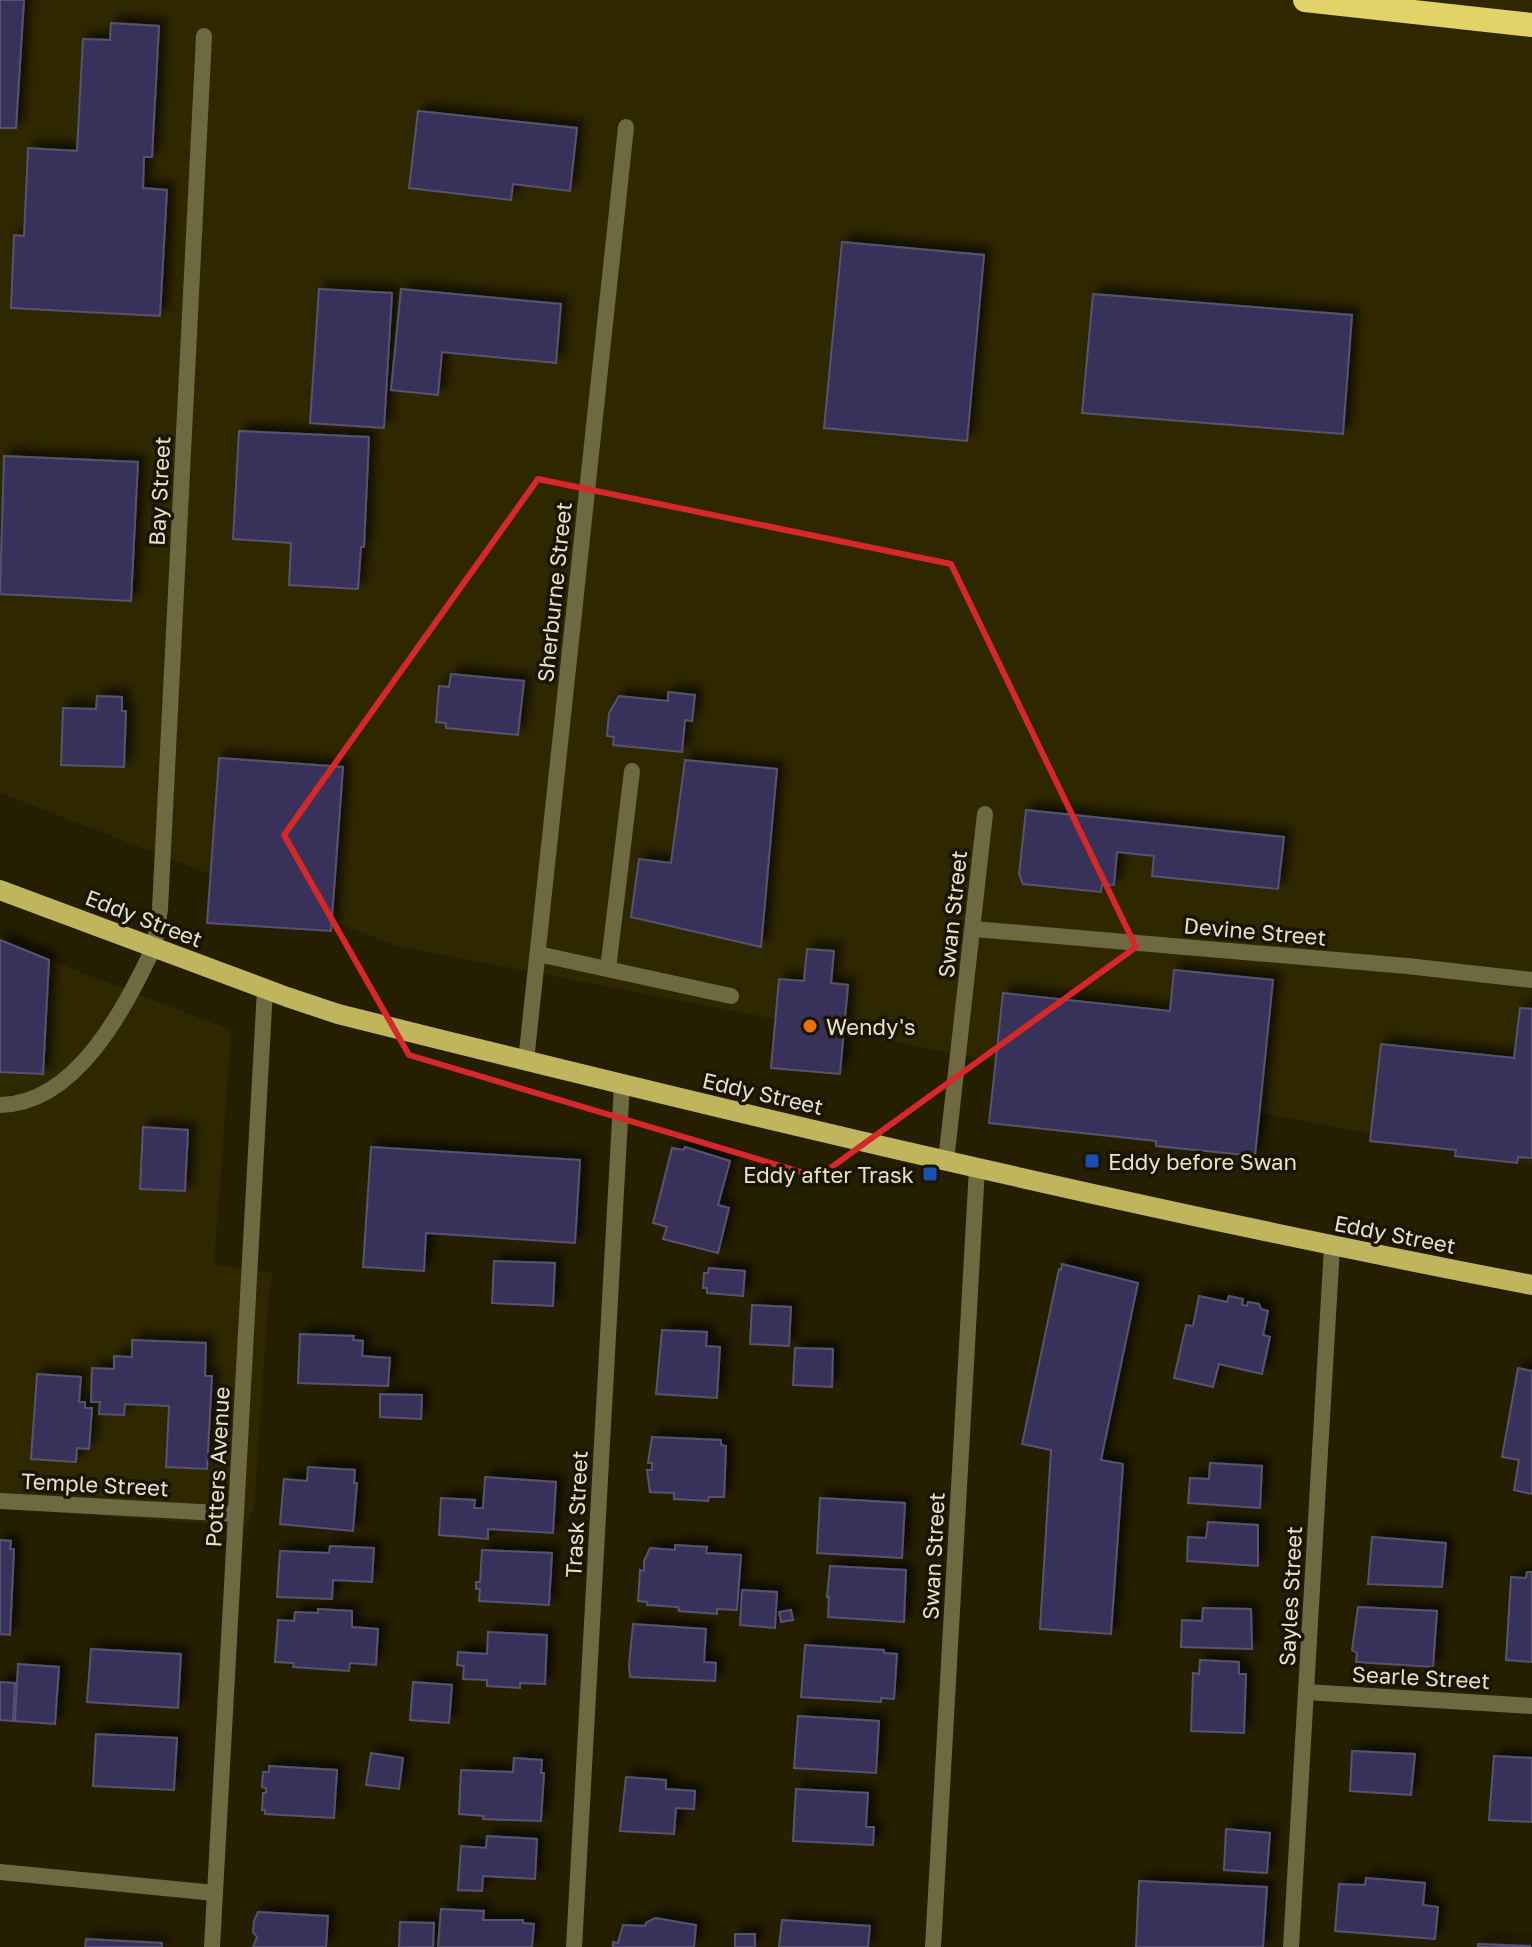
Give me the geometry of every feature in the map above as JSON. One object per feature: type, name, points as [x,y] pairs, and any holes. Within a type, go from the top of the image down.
[{"type":"highway","points":[[1305,0],[1532,25]]},
{"type":"main road","name":"Eddy Street","points":[[0,890],[338,1014],[946,1161],[1332,1247],[1532,1285]]},
{"type":"street","name":"Bay Street","points":[[0,1105],[42,1096],[65,1079],[88,1055],[126,1005],[154,947],[159,914],[204,36]]},
{"type":"street","name":"Sherburne Street","points":[[526,1061],[626,127]]},
{"type":"street","points":[[608,969],[632,771]]},
{"type":"street","name":"Swan Street","points":[[946,1161],[985,814]]},
{"type":"street","name":"Devine Street","points":[[974,929],[1407,966],[1532,980]]},
{"type":"street","points":[[538,954],[731,996]]},
{"type":"street","name":"Potters Avenue","points":[[212,1947],[265,989]]},
{"type":"street","name":"Trask Street","points":[[574,1947],[622,1084]]},
{"type":"street","name":"Swan Street","points":[[933,1947],[977,1168]]},
{"type":"street","name":"Sayles Street","points":[[1291,1947],[1332,1247]]},
{"type":"street","name":"Temple Street","points":[[0,1501],[236,1514]]},
{"type":"street","name":"Searle Street","points":[[1306,1692],[1532,1706]]},
{"type":"street","points":[[0,1872],[215,1893]]},
{"type":"highlighted area","points":[[538,479],[951,564],[1136,947],[818,1177],[409,1055],[284,835]]},
{"type":"shaded area","points":[[0,0],[1532,0],[1532,1165],[397,946],[0,793]]},
{"type":"shaded area","points":[[0,941],[231,1030],[214,1265],[273,1273],[269,1289],[254,1507],[246,1527],[0,1508]]},
{"type":"building","points":[[0,0],[24,0],[16,128],[0,128]]},
{"type":"building","points":[[111,23],[159,26],[152,157],[144,157],[143,188],[167,190],[160,316],[11,308],[14,235],[24,236],[28,148],[77,151],[83,39],[110,40]]},
{"type":"building","points":[[418,111],[577,128],[570,191],[513,184],[511,200],[409,188]]},
{"type":"building","points":[[842,242],[984,255],[967,441],[824,428]]},
{"type":"building","points":[[319,289],[392,293],[384,428],[310,423]]},
{"type":"building","points":[[401,289],[561,304],[556,363],[442,352],[438,395],[391,390]]},
{"type":"building","points":[[1093,294],[1352,315],[1343,434],[1082,413]]},
{"type":"building","points":[[239,431],[369,437],[364,547],[361,547],[358,589],[289,585],[291,543],[233,539]]},
{"type":"building","points":[[4,456],[138,462],[131,601],[0,594]]},
{"type":"building","points":[[451,674],[524,681],[518,735],[446,728],[446,723],[436,722],[439,686],[449,687]]},
{"type":"building","points":[[668,692],[695,695],[692,721],[685,720],[682,752],[613,745],[614,737],[607,736],[609,713],[619,696],[668,701]]},
{"type":"building","points":[[97,696],[122,697],[122,711],[126,711],[124,767],[61,765],[63,708],[96,709]]},
{"type":"building","points":[[219,758],[343,767],[331,931],[207,923]]},
{"type":"building","points":[[685,760],[777,769],[761,947],[631,917],[639,859],[671,863]]},
{"type":"building","points":[[1026,810],[1284,837],[1278,889],[1152,876],[1154,856],[1117,852],[1114,885],[1102,884],[1101,892],[1023,884],[1019,874]]},
{"type":"building","points":[[0,940],[49,960],[43,1074],[0,1072]]},
{"type":"building","name":"Wendy's","points":[[807,949],[834,951],[831,983],[848,985],[840,1074],[771,1068],[779,979],[804,981]]},
{"type":"building","points":[[1174,970],[1273,980],[1255,1156],[1156,1146],[1156,1141],[989,1123],[1003,993],[1170,1011]]},
{"type":"building","points":[[1520,1008],[1532,1009],[1532,1158],[1518,1157],[1517,1163],[1455,1156],[1456,1150],[1370,1141],[1381,1044],[1514,1058]]},
{"type":"building","points":[[143,1127],[188,1130],[185,1191],[140,1189]]},
{"type":"building","points":[[371,1147],[580,1160],[575,1243],[426,1233],[424,1271],[363,1267]]},
{"type":"building","points":[[685,1147],[730,1161],[718,1205],[729,1208],[718,1253],[663,1239],[667,1227],[653,1223],[672,1148],[683,1150]]},
{"type":"building","points":[[494,1261],[555,1263],[553,1306],[492,1303]]},
{"type":"building","points":[[1062,1264],[1138,1283],[1101,1460],[1123,1464],[1111,1634],[1040,1629],[1051,1450],[1022,1444]]},
{"type":"building","points":[[709,1268],[745,1271],[743,1296],[707,1293],[707,1288],[703,1288],[704,1273],[708,1273]]},
{"type":"building","points":[[1199,1296],[1227,1302],[1229,1296],[1243,1299],[1242,1305],[1247,1306],[1248,1302],[1259,1304],[1261,1309],[1268,1311],[1263,1335],[1270,1337],[1262,1374],[1219,1364],[1213,1387],[1174,1378],[1186,1325],[1193,1326]]},
{"type":"building","points":[[752,1305],[791,1307],[789,1346],[750,1344]]},
{"type":"building","points":[[662,1330],[707,1332],[706,1346],[720,1347],[717,1398],[656,1394]]},
{"type":"building","points":[[300,1334],[354,1336],[353,1340],[363,1341],[362,1356],[390,1358],[388,1386],[298,1383]]},
{"type":"building","points":[[132,1340],[206,1343],[205,1376],[212,1376],[207,1469],[166,1467],[169,1406],[125,1404],[124,1415],[99,1414],[100,1402],[91,1402],[92,1368],[114,1369],[114,1356],[132,1357]]},
{"type":"building","points":[[795,1348],[833,1349],[832,1387],[793,1385]]},
{"type":"building","points":[[1518,1368],[1532,1371],[1532,1494],[1514,1490],[1519,1460],[1502,1457]]},
{"type":"building","points":[[37,1374],[81,1377],[79,1402],[85,1402],[85,1408],[92,1408],[89,1449],[77,1448],[76,1462],[31,1459]]},
{"type":"building","points":[[380,1394],[422,1395],[421,1419],[380,1417]]},
{"type":"building","points":[[652,1437],[721,1440],[721,1445],[726,1446],[724,1497],[709,1497],[708,1501],[674,1499],[674,1493],[650,1492],[647,1470],[652,1470],[652,1463],[648,1463]]},
{"type":"building","points":[[1210,1463],[1262,1466],[1260,1508],[1188,1503],[1190,1478],[1209,1479]]},
{"type":"building","points":[[308,1467],[355,1470],[354,1483],[357,1483],[353,1531],[280,1524],[284,1479],[307,1481]]},
{"type":"building","points":[[485,1477],[556,1482],[553,1533],[488,1529],[488,1539],[439,1535],[441,1498],[475,1500],[474,1508],[483,1508]]},
{"type":"building","points":[[820,1498],[905,1503],[902,1558],[817,1553]]},
{"type":"building","points":[[1208,1522],[1258,1525],[1258,1566],[1187,1561],[1188,1537],[1206,1538]]},
{"type":"building","points":[[1372,1537],[1446,1543],[1442,1587],[1368,1584]]},
{"type":"building","points":[[0,1540],[11,1541],[10,1549],[14,1549],[10,1635],[0,1634]]},
{"type":"building","points":[[675,1545],[707,1547],[706,1553],[741,1555],[737,1610],[717,1609],[717,1614],[679,1611],[678,1607],[647,1605],[647,1602],[638,1601],[640,1570],[644,1571],[644,1561],[650,1548],[675,1550]]},
{"type":"building","points":[[330,1546],[374,1548],[372,1582],[333,1580],[332,1599],[277,1597],[280,1551],[329,1553]]},
{"type":"building","points":[[482,1550],[552,1553],[549,1605],[479,1601],[480,1589],[476,1589],[476,1582],[480,1582]]},
{"type":"building","points":[[830,1566],[906,1570],[904,1622],[828,1617]]},
{"type":"building","points":[[1527,1572],[1532,1572],[1532,1662],[1506,1660],[1511,1577],[1526,1578]]},
{"type":"building","points":[[742,1590],[777,1592],[775,1628],[740,1625]]},
{"type":"building","points":[[1358,1607],[1437,1611],[1433,1667],[1356,1662],[1357,1653],[1352,1650]]},
{"type":"building","points":[[1203,1608],[1251,1609],[1252,1649],[1181,1647],[1182,1620],[1202,1621]]},
{"type":"building","points":[[318,1609],[352,1611],[352,1627],[378,1629],[376,1665],[350,1663],[349,1671],[293,1667],[294,1663],[275,1662],[278,1620],[294,1621],[295,1612],[318,1613]]},
{"type":"building","points":[[791,1610],[793,1620],[781,1622],[779,1612]]},
{"type":"building","points":[[633,1624],[706,1629],[704,1662],[716,1663],[715,1681],[630,1677]]},
{"type":"building","points":[[488,1632],[547,1635],[545,1684],[520,1683],[520,1688],[487,1686],[487,1680],[463,1679],[464,1666],[457,1665],[458,1652],[487,1654]]},
{"type":"building","points":[[805,1645],[884,1650],[884,1653],[897,1654],[894,1699],[881,1698],[881,1702],[801,1697]]},
{"type":"building","points":[[91,1649],[181,1654],[178,1708],[87,1702]]},
{"type":"building","points":[[1200,1660],[1239,1662],[1239,1674],[1246,1674],[1244,1733],[1191,1731],[1193,1673],[1199,1674]]},
{"type":"building","points":[[18,1664],[59,1667],[55,1724],[15,1721]]},
{"type":"building","points":[[0,1682],[15,1683],[13,1721],[0,1720]]},
{"type":"building","points":[[413,1682],[452,1685],[449,1723],[410,1720]]},
{"type":"building","points":[[798,1716],[879,1721],[876,1773],[794,1768]]},
{"type":"building","points":[[96,1734],[177,1738],[174,1790],[93,1786]]},
{"type":"building","points":[[1352,1751],[1415,1754],[1411,1795],[1350,1791]]},
{"type":"building","points":[[371,1753],[403,1758],[399,1789],[366,1785]]},
{"type":"building","points":[[1494,1756],[1532,1758],[1532,1822],[1489,1820]]},
{"type":"building","points":[[514,1758],[542,1760],[541,1821],[483,1819],[484,1816],[459,1814],[461,1770],[513,1772]]},
{"type":"building","points":[[269,1766],[337,1770],[334,1818],[265,1814],[262,1810],[263,1793],[266,1793],[266,1788],[262,1787],[263,1772],[269,1772]]},
{"type":"building","points":[[626,1777],[666,1780],[666,1789],[695,1791],[694,1809],[676,1808],[674,1834],[620,1831]]},
{"type":"building","points":[[796,1789],[868,1793],[866,1827],[874,1827],[873,1845],[793,1841]]},
{"type":"building","points":[[1226,1829],[1270,1833],[1267,1873],[1224,1870]]},
{"type":"building","points":[[487,1836],[537,1839],[535,1879],[483,1876],[482,1891],[458,1890],[461,1846],[486,1848]]},
{"type":"building","points":[[1366,1878],[1425,1883],[1423,1905],[1438,1907],[1435,1939],[1335,1931],[1339,1884],[1365,1885]]},
{"type":"building","points":[[1139,1881],[1267,1887],[1263,1947],[1136,1947]]},
{"type":"building","points":[[441,1909],[484,1911],[483,1920],[523,1920],[523,1923],[534,1924],[532,1947],[438,1947]]},
{"type":"building","points":[[258,1912],[328,1916],[326,1947],[253,1947],[257,1937],[253,1932],[254,1921]]},
{"type":"building","points":[[655,1918],[696,1925],[694,1947],[613,1947],[613,1942],[618,1943],[623,1925],[645,1926]]},
{"type":"building","points":[[782,1920],[870,1926],[868,1947],[779,1947]]},
{"type":"building","points":[[400,1922],[434,1923],[433,1947],[399,1947]]},
{"type":"building","points":[[735,1934],[755,1934],[755,1947],[735,1947]]},
{"type":"building","points":[[86,1939],[162,1943],[162,1947],[85,1947]]},
{"type":"building","points":[[1478,1944],[1531,1946],[1478,1947]]},
{"type":"place","name":"Wendy's","points":[[810,1026]]},
{"type":"place","name":"Eddy before Swan","points":[[1092,1161]]},
{"type":"place","name":"Eddy after Trask","points":[[930,1174]]}]
